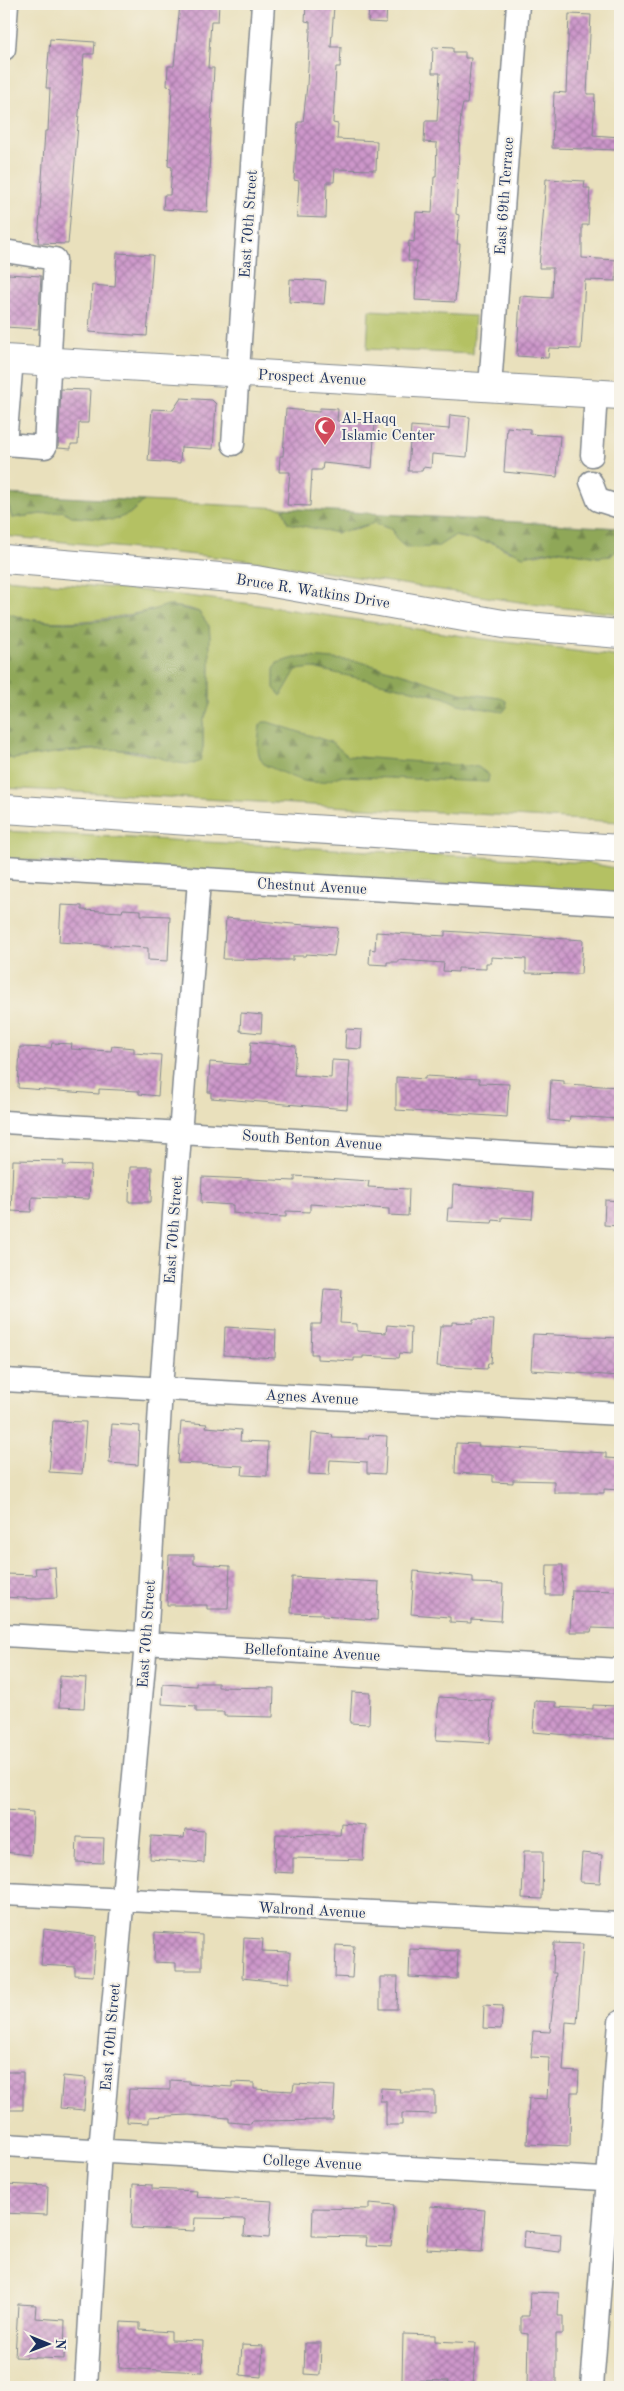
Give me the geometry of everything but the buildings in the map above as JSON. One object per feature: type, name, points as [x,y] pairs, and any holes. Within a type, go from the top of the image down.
[{"type":"main road","name":"Prospect Avenue","points":[[8,359],[608,394]]},
{"type":"main road","name":"Bruce R. Watkins Drive","points":[[4,559],[256,580],[503,624],[620,634]]},
{"type":"main road","points":[[4,809],[620,850]]},
{"type":"street","points":[[4,49],[7,4]]},
{"type":"street","name":"East 70th Street","points":[[233,444],[263,4]]},
{"type":"street","name":"East 69th Terrace","points":[[490,388],[518,4]]},
{"type":"street","points":[[4,251],[55,259],[52,361],[45,447],[5,444],[8,359]]},
{"type":"street","points":[[592,455],[608,394]]},
{"type":"street","points":[[591,482],[598,500],[620,507]]},
{"type":"street","name":"Chestnut Avenue","points":[[4,867],[620,904]]},
{"type":"street","name":"East 70th Street","points":[[86,2387],[100,2150],[146,1643],[161,1389],[199,880]]},
{"type":"street","name":"South Benton Avenue","points":[[4,1122],[620,1160]]},
{"type":"street","name":"Agnes Avenue","points":[[4,1380],[620,1414]]},
{"type":"street","name":"Bellefontaine Avenue","points":[[4,1635],[620,1670]]},
{"type":"street","name":"Walrond Avenue","points":[[4,1894],[620,1924]]},
{"type":"street","points":[[592,2387],[614,2179],[620,2022]]},
{"type":"street","name":"College Avenue","points":[[4,2145],[614,2179]]},
{"type":"green space","points":[[369,310],[475,316],[473,354],[367,349]]},
{"type":"green space","points":[[4,494],[12,518],[63,511],[74,517],[129,514],[144,501],[283,508],[288,523],[353,530],[374,523],[393,530],[396,539],[436,547],[454,536],[493,543],[508,551],[537,555],[557,550],[598,557],[611,556],[620,547],[620,614],[539,605],[246,560],[4,536]]},
{"type":"green space","points":[[5,494],[144,501],[129,514],[114,520],[74,517],[63,511],[12,518]]},
{"type":"green space","points":[[283,508],[620,528],[620,547],[611,556],[598,557],[557,550],[523,556],[493,543],[454,536],[437,547],[406,548],[396,539],[393,530],[374,523],[337,533],[288,523]]},
{"type":"green space","points":[[4,579],[138,590],[245,603],[483,639],[620,657],[620,822],[4,788],[4,756],[13,759],[56,752],[115,749],[195,764],[203,747],[203,722],[210,704],[209,626],[199,612],[181,607],[172,607],[81,621],[34,620],[4,612]]},
{"type":"green space","points":[[168,605],[199,612],[209,626],[210,704],[203,722],[203,747],[200,761],[186,764],[178,763],[140,752],[108,749],[61,752],[13,759],[4,756],[4,612],[23,618],[65,623],[107,620]]},
{"type":"green space","points":[[309,657],[357,661],[460,693],[501,698],[506,701],[507,707],[503,712],[458,704],[443,697],[313,668],[296,670],[281,696],[274,688],[274,669],[277,663],[295,658]]},
{"type":"green space","points":[[263,722],[331,742],[348,756],[478,767],[489,775],[488,782],[339,776],[319,782],[302,780],[265,765],[262,761],[259,756],[258,746],[260,725]]},
{"type":"green space","points":[[4,831],[589,863],[620,869],[620,895],[4,859]]},
{"type":"place","name":"Al-Haqq Islamic Center","points":[[325,446]]}]
